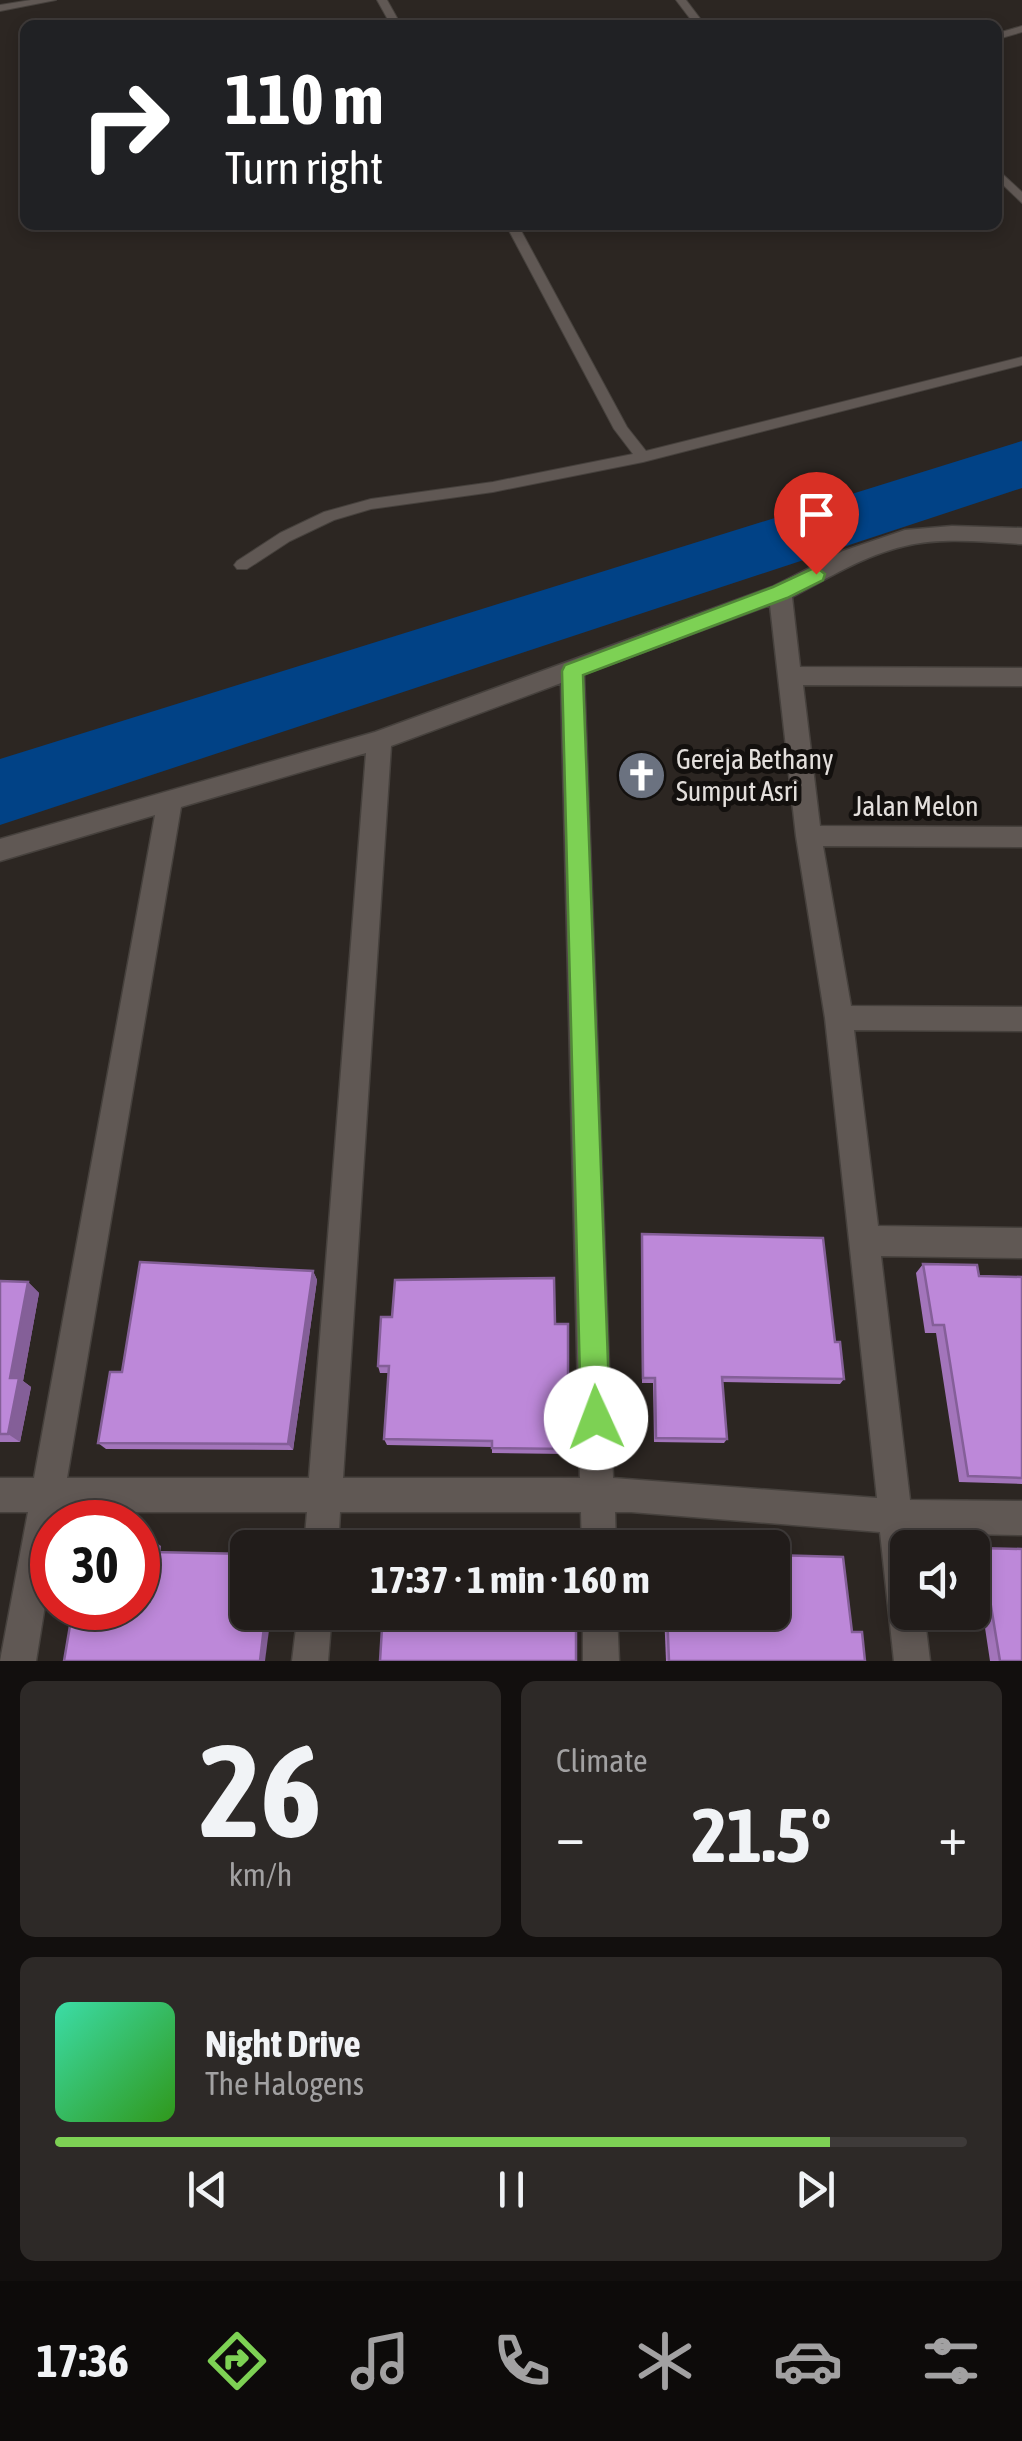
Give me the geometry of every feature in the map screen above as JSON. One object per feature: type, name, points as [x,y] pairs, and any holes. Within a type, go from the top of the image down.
[{"type":"street","points":[[0,850],[379,740],[780,592],[851,556],[905,538],[952,534],[1022,536]]},
{"type":"street","points":[[780,592],[809,836],[839,1018],[912,1661]]},
{"type":"street","points":[[572,671],[599,1530]]},
{"type":"street","points":[[788,676],[1022,676]]},
{"type":"street","points":[[322,1530],[379,740]]},
{"type":"street","points":[[18,1661],[170,802]]},
{"type":"street","name":"Jalan Melon","points":[[809,836],[1022,837]]},
{"type":"street","points":[[839,1018],[1022,1019]]},
{"type":"street","points":[[864,1241],[1022,1243]]},
{"type":"street","points":[[0,1495],[631,1494],[893,1516],[1022,1518]]},
{"type":"street","points":[[310,1661],[313,1630]]},
{"type":"street","points":[[600,1630],[601,1661]]},
{"type":"lane","points":[[0,8],[51,0]]},
{"type":"lane","points":[[681,0],[696,20]]},
{"type":"lane","points":[[1002,178],[1022,200]]},
{"type":"lane","points":[[515,230],[622,429],[643,457]]},
{"type":"lane","points":[[242,565],[285,537],[329,516],[371,504],[493,487],[643,457],[1022,362]]},
{"type":"building","points":[[642,1234],[823,1238],[835,1342],[840,1342],[844,1379],[722,1377],[727,1439],[656,1438],[655,1378],[643,1378]]},
{"type":"building","points":[[140,1262],[313,1271],[288,1444],[98,1443],[110,1372],[122,1372]]},
{"type":"building","points":[[923,1264],[977,1265],[979,1276],[1022,1277],[1022,1478],[968,1476],[944,1325],[933,1325]]},
{"type":"building","points":[[554,1278],[555,1324],[568,1324],[568,1449],[492,1448],[492,1441],[384,1439],[389,1366],[378,1366],[381,1317],[392,1317],[395,1280]]},
{"type":"building","points":[[0,1281],[28,1282],[10,1378],[19,1378],[8,1434],[0,1434]]},
{"type":"building","points":[[990,1548],[1022,1549],[1022,1661],[1000,1661],[991,1606]]},
{"type":"building","points":[[160,1552],[230,1554],[230,1630],[264,1630],[260,1661],[64,1661],[69,1630],[160,1630]]},
{"type":"building","points":[[790,1556],[843,1557],[852,1632],[862,1632],[865,1661],[669,1661],[668,1630],[790,1630]]},
{"type":"building","points":[[382,1630],[576,1630],[576,1661],[380,1661]]},
{"type":"waterway","points":[[0,792],[1022,464]]},
{"type":"place","name":"Gereja Bethany Sumput Asri","points":[[641,775]]},
{"type":"route","points":[[596,1418],[572,671],[780,592],[816,574]]}]
